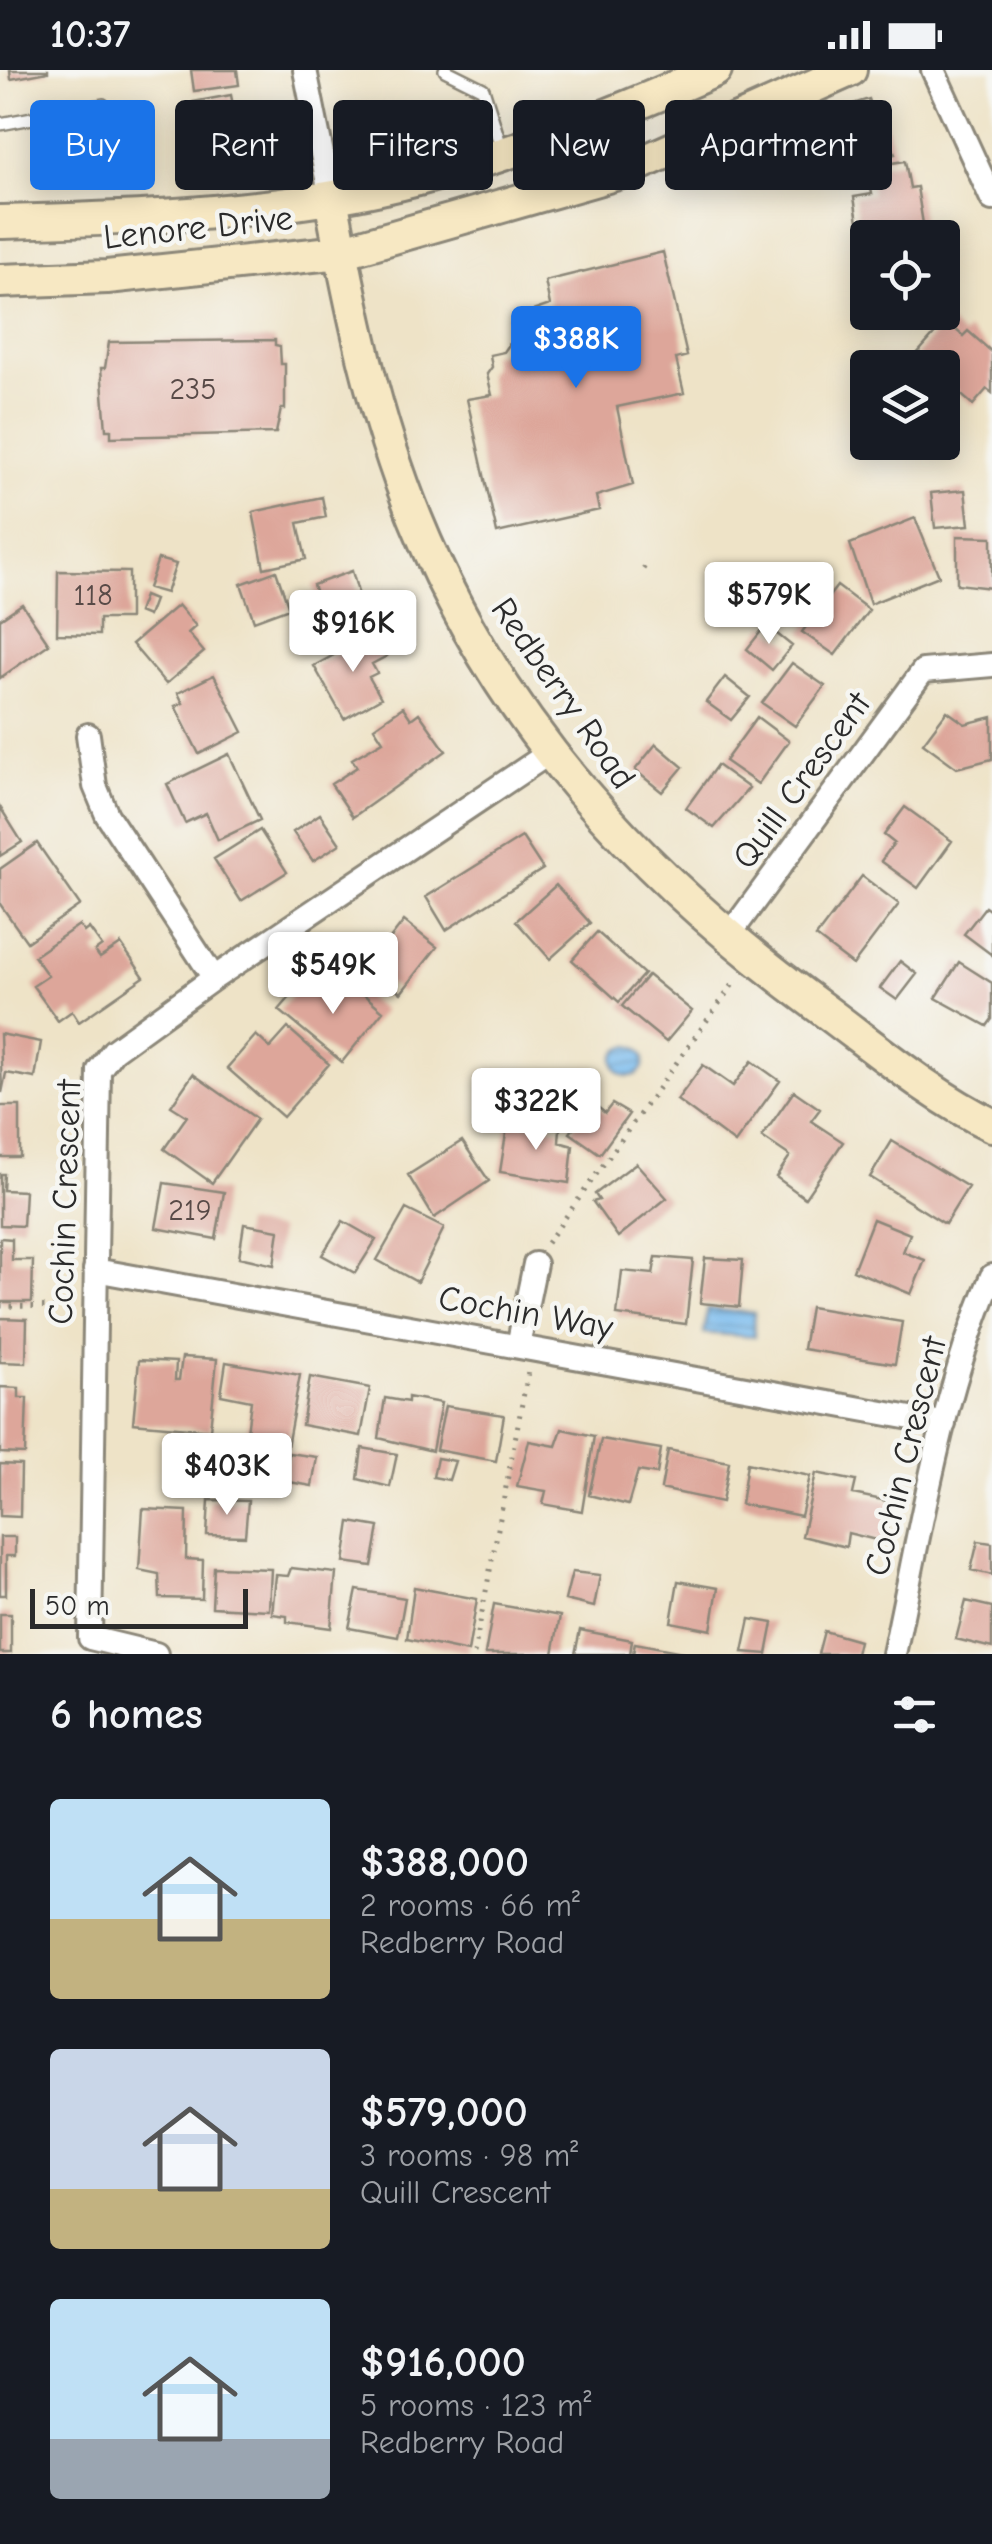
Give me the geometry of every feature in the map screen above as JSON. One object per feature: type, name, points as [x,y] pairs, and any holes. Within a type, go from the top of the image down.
[{"type":"main road","name":"Lenore Drive","points":[[0,222],[101,218],[330,198],[503,154],[604,119],[715,70]]},
{"type":"main road","name":"Lenore Drive","points":[[0,281],[107,278],[341,252],[621,172],[850,70]]},
{"type":"main road","name":"Redberry Road","points":[[330,198],[385,432],[416,521],[462,619],[549,753],[599,815],[728,937],[881,1052],[992,1125]]},
{"type":"street","points":[[933,70],[992,200]]},
{"type":"street","points":[[311,71],[330,198]]},
{"type":"street","name":"Quill Crescent","points":[[728,937],[923,671],[992,665]]},
{"type":"street","points":[[88,735],[95,786],[106,815],[214,978]]},
{"type":"street","name":"Cochin Crescent","points":[[156,1654],[90,1638],[99,1070],[113,1051],[214,978],[549,753]]},
{"type":"street","points":[[518,1346],[535,1264]]},
{"type":"street","name":"Cochin Way","points":[[95,1270],[944,1424]]},
{"type":"street","name":"Cochin Crescent","points":[[894,1654],[944,1424],[976,1312],[992,1276]]},
{"type":"lane","points":[[445,70],[483,90],[503,154]]},
{"type":"lane","points":[[0,124],[30,118]]},
{"type":"path","points":[[560,1221],[732,986]]},
{"type":"path","points":[[0,1306],[66,1306]]},
{"type":"path","points":[[474,1654],[527,1378]]},
{"type":"water","points":[[629,1046],[640,1050],[644,1061],[640,1072],[629,1076],[618,1072],[614,1061],[618,1050]]},
{"type":"water","points":[[707,1309],[754,1313],[754,1337],[704,1333]]},
{"type":"building","points":[[10,70],[48,70],[48,72],[11,79]]},
{"type":"building","points":[[191,70],[237,70],[239,85],[194,91]]},
{"type":"building","points":[[231,95],[232,100],[204,100]]},
{"type":"building","points":[[905,161],[910,188],[917,187],[922,220],[858,220],[854,197],[872,194],[871,190],[892,190],[892,163]]},
{"type":"building","points":[[663,252],[687,356],[676,359],[684,393],[617,407],[633,485],[596,496],[599,510],[497,533],[467,399],[492,395],[487,374],[492,367],[490,355],[504,352],[517,333],[511,324],[515,317],[550,305],[545,281]]},
{"type":"building","points":[[938,330],[956,330],[963,336],[968,331],[992,352],[992,393],[987,389],[973,405],[960,394],[960,350],[920,350]]},
{"type":"building","points":[[275,340],[275,345],[280,346],[281,364],[285,364],[285,409],[281,409],[276,433],[111,437],[111,430],[106,430],[101,368],[105,368],[109,342]]},
{"type":"building","points":[[965,490],[969,525],[935,528],[931,493]]},
{"type":"building","points":[[322,497],[326,517],[298,523],[306,559],[264,568],[253,512]]},
{"type":"building","points":[[915,518],[939,576],[870,604],[850,544]]},
{"type":"building","points":[[957,536],[992,537],[992,588],[957,584]]},
{"type":"building","points":[[158,559],[176,564],[166,593],[148,588]]},
{"type":"building","points":[[58,571],[129,572],[129,619],[99,619],[99,635],[57,634]]},
{"type":"building","points":[[276,571],[289,608],[254,621],[241,584]]},
{"type":"building","points":[[352,571],[368,628],[333,641],[313,585]]},
{"type":"building","points":[[837,586],[869,610],[835,655],[802,632]]},
{"type":"building","points":[[144,596],[154,600],[148,616],[138,612]]},
{"type":"building","points":[[22,604],[49,644],[0,678],[0,619]]},
{"type":"building","points":[[178,605],[196,626],[188,633],[204,652],[166,684],[132,644]]},
{"type":"building","points":[[766,625],[792,646],[772,670],[747,649]]},
{"type":"building","points":[[374,633],[387,656],[372,664],[377,673],[369,677],[381,698],[344,719],[314,666]]},
{"type":"building","points":[[792,663],[825,686],[795,726],[762,703]]},
{"type":"building","points":[[214,675],[243,732],[199,754],[175,706],[183,703],[178,693]]},
{"type":"building","points":[[725,677],[750,697],[731,720],[706,702]]},
{"type":"building","points":[[403,707],[411,719],[419,713],[446,751],[353,817],[331,784],[357,767],[352,759],[383,741],[374,727]]},
{"type":"building","points":[[947,711],[965,724],[992,717],[992,759],[957,768],[923,743]]},
{"type":"building","points":[[757,717],[789,741],[758,784],[725,761]]},
{"type":"building","points":[[656,744],[683,767],[662,792],[635,770]]},
{"type":"building","points":[[229,754],[260,820],[218,840],[206,813],[185,823],[167,784]]},
{"type":"building","points":[[717,765],[749,788],[714,828],[686,808]]},
{"type":"building","points":[[0,807],[22,842],[0,856]]},
{"type":"building","points":[[905,807],[952,841],[918,888],[881,861],[894,843],[884,835]]},
{"type":"building","points":[[320,814],[340,844],[313,861],[293,832]]},
{"type":"building","points":[[260,830],[287,872],[241,901],[214,859]]},
{"type":"building","points":[[522,837],[543,869],[446,930],[426,897]]},
{"type":"building","points":[[37,843],[80,905],[27,942],[0,904],[0,869]]},
{"type":"building","points":[[862,876],[899,904],[853,965],[816,937]]},
{"type":"building","points":[[556,885],[590,923],[550,959],[516,921]]},
{"type":"building","points":[[985,907],[992,912],[992,955],[964,934]]},
{"type":"building","points":[[404,921],[437,947],[401,993],[368,967]]},
{"type":"building","points":[[79,925],[84,932],[89,928],[102,946],[95,951],[100,958],[121,944],[144,977],[79,1022],[72,1011],[58,1021],[33,986],[48,976],[34,956]]},
{"type":"building","points":[[597,932],[644,974],[619,1002],[572,960]]},
{"type":"building","points":[[900,961],[917,974],[897,1000],[880,988]]},
{"type":"building","points":[[959,962],[992,983],[992,1019],[987,1026],[936,998]]},
{"type":"building","points":[[648,975],[692,1011],[666,1042],[622,1006]]},
{"type":"building","points":[[303,982],[330,1004],[349,982],[383,1011],[342,1062],[279,1010]]},
{"type":"building","points":[[288,1028],[329,1064],[283,1117],[227,1068],[256,1035],[270,1048]]},
{"type":"building","points":[[0,1034],[41,1042],[35,1078],[6,1073],[2,1093]]},
{"type":"building","points":[[752,1061],[780,1081],[735,1143],[677,1100],[703,1065],[733,1086]]},
{"type":"building","points":[[193,1074],[257,1119],[212,1183],[164,1149],[187,1116],[171,1106]]},
{"type":"building","points":[[794,1091],[820,1109],[811,1121],[843,1142],[805,1198],[776,1177],[790,1156],[762,1137]]},
{"type":"building","points":[[584,1096],[605,1113],[612,1104],[629,1114],[600,1154],[570,1133],[579,1121],[570,1115]]},
{"type":"building","points":[[0,1106],[20,1106],[20,1157],[0,1157]]},
{"type":"building","points":[[508,1121],[560,1129],[559,1142],[573,1146],[569,1183],[500,1172]]},
{"type":"building","points":[[462,1141],[489,1181],[434,1218],[408,1175]]},
{"type":"building","points":[[892,1141],[968,1187],[945,1224],[870,1177]]},
{"type":"building","points":[[636,1163],[667,1198],[618,1237],[593,1202],[599,1200],[595,1194]]},
{"type":"building","points":[[0,1174],[4,1174],[3,1190],[25,1191],[23,1226],[0,1225]]},
{"type":"building","points":[[164,1183],[224,1192],[216,1239],[156,1228]]},
{"type":"building","points":[[406,1209],[444,1228],[417,1282],[377,1260]]},
{"type":"building","points":[[873,1219],[910,1234],[903,1252],[925,1260],[911,1294],[853,1270]]},
{"type":"building","points":[[343,1221],[376,1240],[355,1273],[322,1255]]},
{"type":"building","points":[[244,1224],[279,1230],[274,1265],[239,1257]]},
{"type":"building","points":[[0,1238],[12,1239],[12,1260],[33,1260],[32,1302],[0,1302]]},
{"type":"building","points":[[656,1257],[693,1260],[686,1324],[617,1315],[622,1271],[653,1274]]},
{"type":"building","points":[[705,1258],[743,1260],[739,1307],[700,1303]]},
{"type":"building","points":[[810,1307],[902,1322],[895,1364],[803,1349]]},
{"type":"building","points":[[0,1318],[27,1319],[26,1363],[0,1362]]},
{"type":"building","points":[[182,1357],[217,1359],[210,1430],[133,1423],[139,1360],[176,1362],[175,1380],[179,1380]]},
{"type":"building","points":[[226,1362],[300,1375],[287,1447],[246,1440],[251,1401],[221,1395]]},
{"type":"building","points":[[310,1377],[370,1388],[361,1436],[302,1425]]},
{"type":"building","points":[[0,1387],[19,1388],[19,1398],[27,1398],[25,1454],[0,1453]]},
{"type":"building","points":[[408,1397],[441,1403],[432,1451],[379,1438],[385,1398],[408,1402]]},
{"type":"building","points":[[445,1406],[504,1415],[496,1461],[436,1450]]},
{"type":"building","points":[[562,1429],[594,1436],[582,1511],[543,1504],[546,1491],[517,1486],[529,1441],[556,1446]]},
{"type":"building","points":[[601,1439],[661,1449],[657,1474],[638,1471],[628,1505],[589,1495]]},
{"type":"building","points":[[362,1448],[397,1454],[390,1487],[358,1479]]},
{"type":"building","points":[[668,1450],[729,1462],[722,1502],[661,1489]]},
{"type":"building","points":[[289,1453],[317,1457],[312,1486],[284,1481]]},
{"type":"building","points":[[437,1458],[455,1461],[449,1480],[433,1477]]},
{"type":"building","points":[[747,1463],[810,1476],[801,1516],[741,1504]]},
{"type":"building","points":[[0,1464],[21,1465],[20,1517],[0,1516]]},
{"type":"building","points":[[816,1473],[856,1481],[853,1494],[892,1502],[884,1542],[848,1533],[846,1547],[802,1536]]},
{"type":"building","points":[[209,1500],[248,1501],[245,1536],[207,1535]]},
{"type":"building","points":[[143,1509],[187,1511],[186,1559],[203,1560],[202,1599],[160,1598],[159,1574],[139,1570]]},
{"type":"building","points":[[350,1522],[379,1527],[372,1566],[344,1562]]},
{"type":"building","points":[[0,1537],[15,1537],[15,1556],[6,1556],[6,1595],[0,1595]]},
{"type":"building","points":[[978,1541],[992,1543],[992,1575],[971,1570]]},
{"type":"building","points":[[214,1567],[271,1569],[269,1610],[212,1607]]},
{"type":"building","points":[[291,1568],[336,1573],[331,1628],[287,1622],[287,1616],[272,1614],[276,1575],[288,1576]]},
{"type":"building","points":[[572,1572],[600,1575],[594,1607],[565,1600]]},
{"type":"building","points":[[678,1581],[718,1588],[711,1630],[671,1622]]},
{"type":"building","points":[[414,1587],[477,1599],[468,1652],[407,1639]]},
{"type":"building","points":[[357,1590],[405,1598],[398,1637],[349,1628]]},
{"type":"building","points":[[966,1601],[992,1607],[992,1648],[956,1639]]},
{"type":"building","points":[[494,1604],[560,1616],[553,1654],[485,1654]]},
{"type":"building","points":[[0,1614],[11,1614],[11,1653],[0,1653]]},
{"type":"building","points":[[750,1619],[773,1623],[767,1654],[743,1652]]},
{"type":"building","points":[[580,1630],[632,1640],[630,1654],[575,1654]]},
{"type":"building","points":[[824,1631],[859,1641],[856,1654],[818,1654]]},
{"type":"building","points":[[635,1643],[683,1652],[683,1654],[633,1654]]}]
